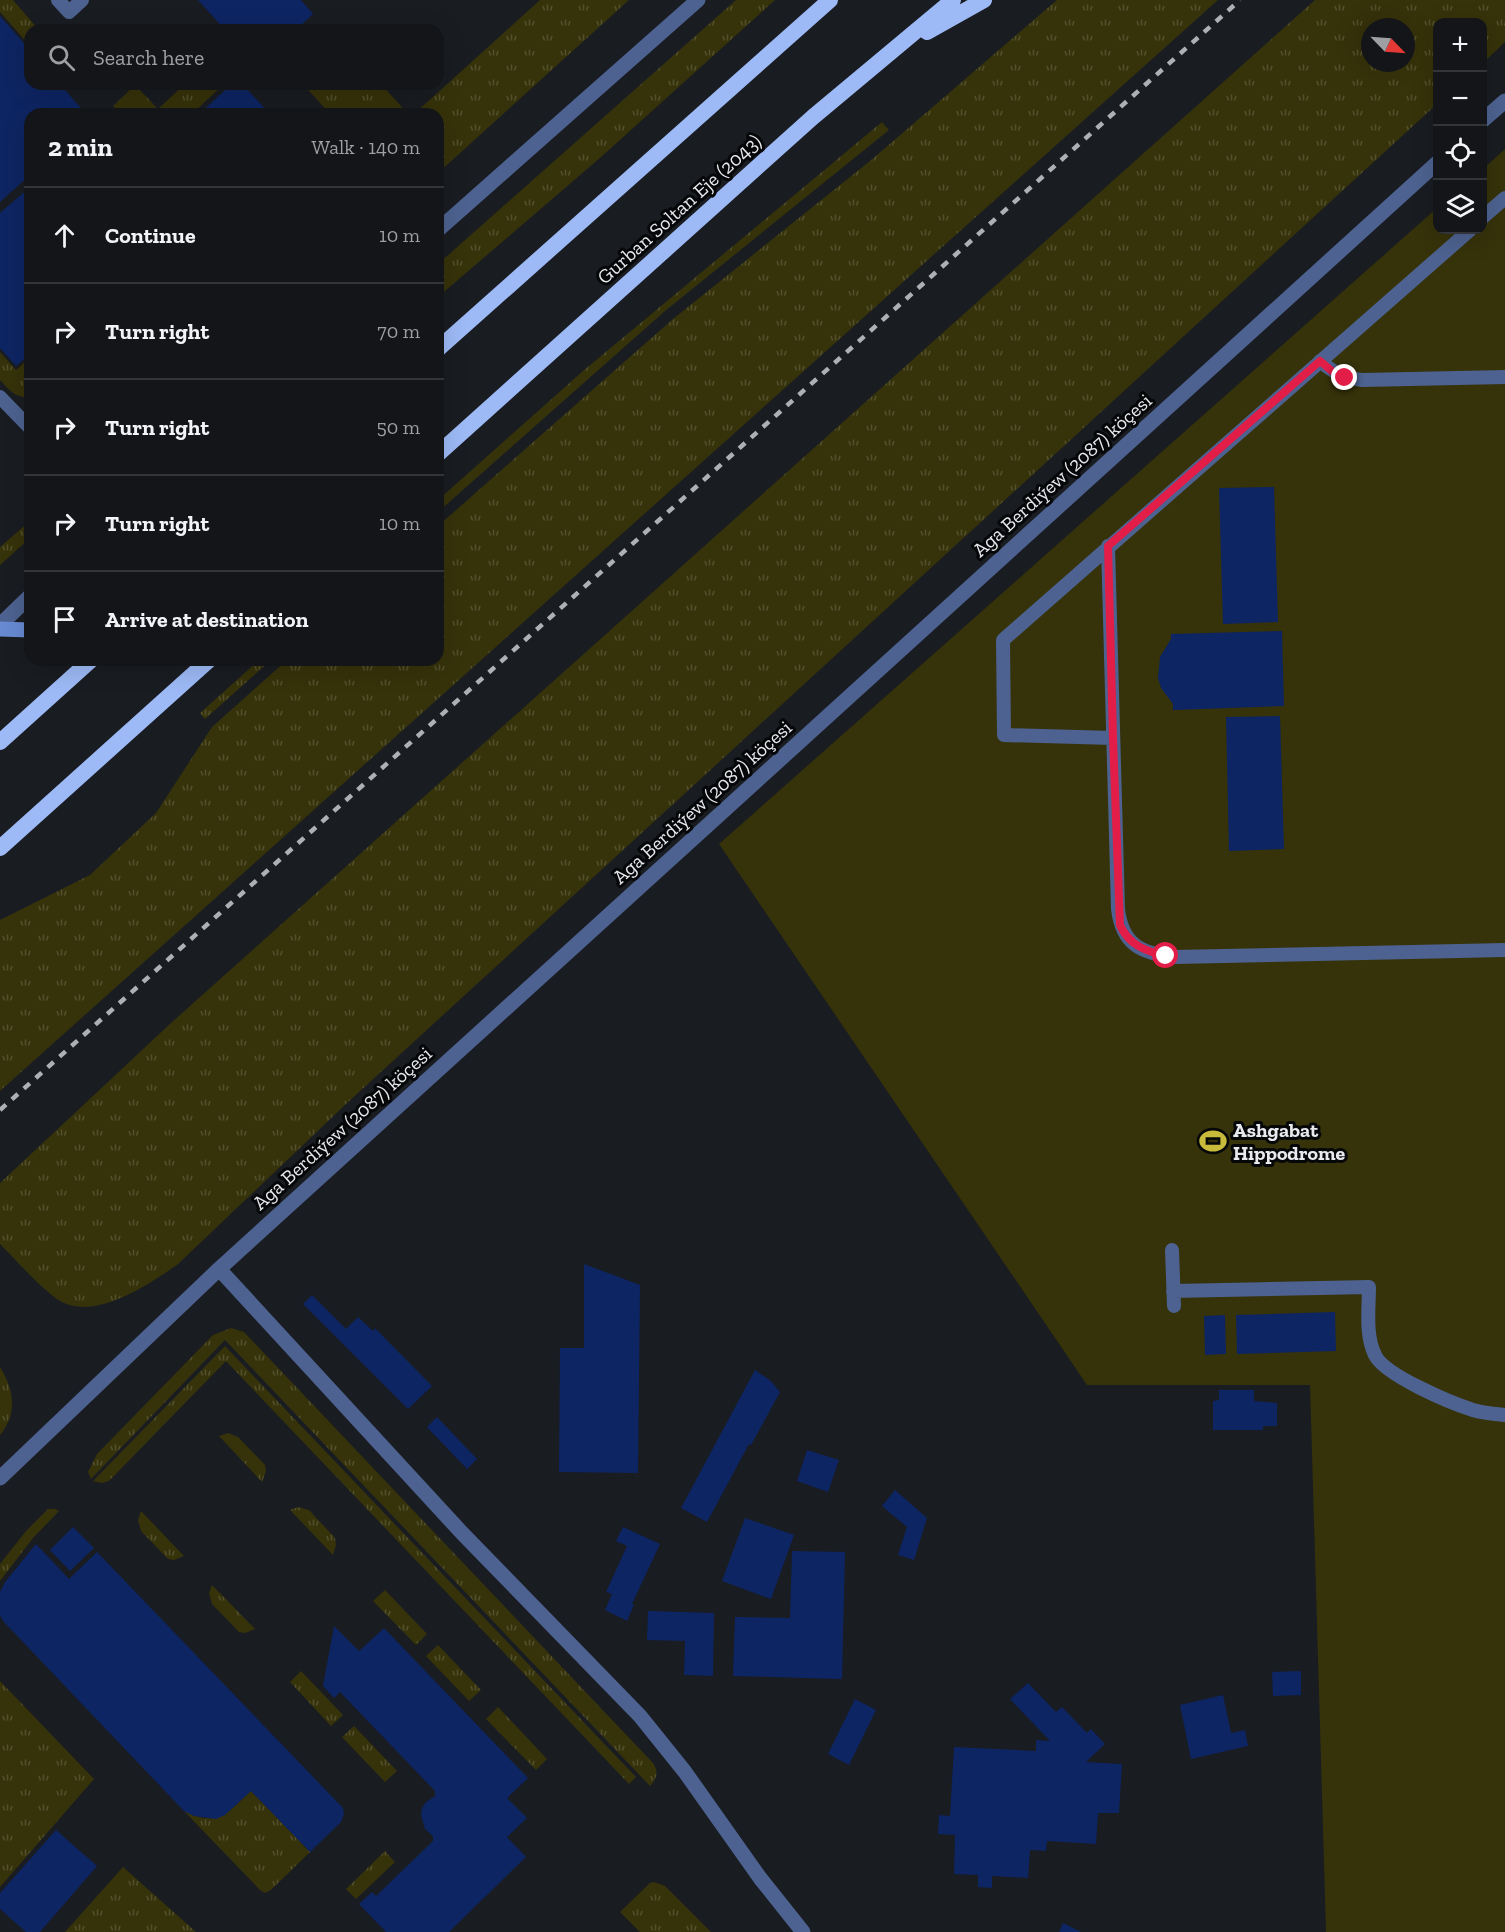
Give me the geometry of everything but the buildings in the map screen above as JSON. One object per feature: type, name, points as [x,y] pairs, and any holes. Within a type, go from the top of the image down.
[{"type":"highway","points":[[444,344],[830,0]]},
{"type":"highway","name":"Gurban Soltan Eje (2043)","points":[[444,449],[813,117],[953,0]]},
{"type":"highway","points":[[893,52],[984,0]]},
{"type":"highway","points":[[0,742],[84,666]]},
{"type":"highway","points":[[0,848],[202,666]]},
{"type":"main road","points":[[0,630],[24,630]]},
{"type":"street","points":[[444,225],[698,0]]},
{"type":"street","points":[[1487,117],[1505,101]]},
{"type":"street","name":"Aga Berdiýew (2087) köçesi","points":[[0,1478],[219,1269],[1433,166]]},
{"type":"street","points":[[0,625],[24,602]]},
{"type":"street","points":[[219,1269],[462,1533],[640,1716],[685,1772],[760,1878],[803,1932]]},
{"type":"lane","points":[[58,0],[69,12],[82,0]]},
{"type":"lane","points":[[1487,214],[1505,198]]},
{"type":"lane","points":[[1113,738],[1004,735],[1003,640],[1465,234]]},
{"type":"lane","points":[[1320,361],[1345,378],[1362,380],[1505,377]]},
{"type":"lane","points":[[0,397],[24,422]]},
{"type":"lane","points":[[1108,546],[1120,925],[1132,943],[1141,949],[1175,957],[1505,950]]},
{"type":"lane","points":[[1172,1250],[1174,1306]]},
{"type":"lane","points":[[1173,1291],[1369,1287],[1369,1336],[1375,1355],[1382,1366],[1403,1380],[1473,1410],[1505,1414]]},
{"type":"green space","points":[[0,0],[13,0],[34,24],[24,24],[24,39],[0,12]]},
{"type":"green space","points":[[540,0],[629,0],[444,168],[444,108],[421,108],[441,90],[444,90],[444,87]]},
{"type":"green space","points":[[736,0],[775,0],[601,157],[444,292],[444,259]]},
{"type":"green space","points":[[1057,0],[1218,0],[0,1091],[0,920],[90,875],[156,813],[212,727],[280,666],[444,666],[444,521],[673,319],[870,161]]},
{"type":"green space","points":[[1315,0],[1505,0],[1505,42],[1487,59],[1487,18],[1433,18],[1433,108],[346,1104],[177,1265],[138,1290],[106,1303],[76,1306],[62,1302],[39,1284],[0,1244],[0,1183],[171,1023]]},
{"type":"green space","points":[[130,90],[140,90],[157,108],[115,108],[113,106]]},
{"type":"green space","points":[[179,90],[218,90],[198,108],[159,108]]},
{"type":"green space","points":[[308,90],[386,90],[403,108],[325,108]]},
{"type":"green space","points":[[882,122],[889,130],[665,311],[444,507],[444,495],[583,371]]},
{"type":"green space","name":"Ashgabat Hippodrome","points":[[1505,149],[1505,1932],[1326,1932],[1310,1385],[1087,1385],[719,844],[1433,212],[1433,234],[1487,234],[1487,165]]},
{"type":"green space","points":[[0,352],[16,370],[24,363],[24,397],[16,395],[0,380]]},
{"type":"green space","points":[[24,526],[24,543],[0,565],[0,547]]},
{"type":"green space","points":[[252,666],[264,666],[205,719],[200,713]]},
{"type":"green space","points":[[231,1328],[244,1332],[653,1763],[656,1775],[650,1786],[225,1340],[91,1479],[88,1472],[97,1454],[213,1335]]},
{"type":"green space","points":[[225,1346],[636,1777],[629,1784],[226,1361],[109,1481],[102,1483],[93,1481]]},
{"type":"green space","points":[[0,1367],[11,1393],[12,1410],[6,1427],[0,1435]]},
{"type":"green space","points":[[228,1433],[238,1437],[265,1465],[266,1471],[262,1482],[219,1436]]},
{"type":"green space","points":[[298,1507],[309,1510],[335,1538],[336,1545],[333,1555],[290,1510]]},
{"type":"green space","points":[[48,1509],[59,1511],[33,1538],[0,1581],[0,1564],[26,1531]]},
{"type":"green space","points":[[141,1511],[184,1556],[174,1560],[168,1559],[141,1531],[138,1520]]},
{"type":"green space","points":[[212,1585],[255,1629],[245,1633],[239,1632],[212,1604],[209,1593]]},
{"type":"green space","points":[[385,1590],[427,1634],[416,1645],[373,1601]]},
{"type":"green space","points":[[438,1645],[481,1690],[469,1701],[426,1656]]},
{"type":"green space","points":[[301,1671],[343,1715],[331,1726],[290,1682]]},
{"type":"green space","points":[[0,1681],[94,1779],[0,1887]]},
{"type":"green space","points":[[498,1707],[547,1759],[536,1770],[486,1719]]},
{"type":"green space","points":[[354,1726],[397,1771],[385,1782],[342,1737]]},
{"type":"green space","points":[[251,1791],[310,1852],[271,1890],[265,1893],[184,1811],[205,1818],[221,1816]]},
{"type":"green space","points":[[385,1851],[395,1862],[356,1899],[346,1889]]},
{"type":"green space","points":[[123,1867],[196,1932],[65,1932]]},
{"type":"green space","points":[[650,1883],[665,1886],[711,1932],[640,1932],[620,1912]]},
{"type":"railway","points":[[0,1110],[1240,0]]},
{"type":"place","name":"Ashgabat Hippodrome","points":[[1213,1141]]},
{"type":"route","points":[[1166,956],[1141,949],[1132,943],[1120,925],[1108,546],[1320,361],[1345,378]]}]
